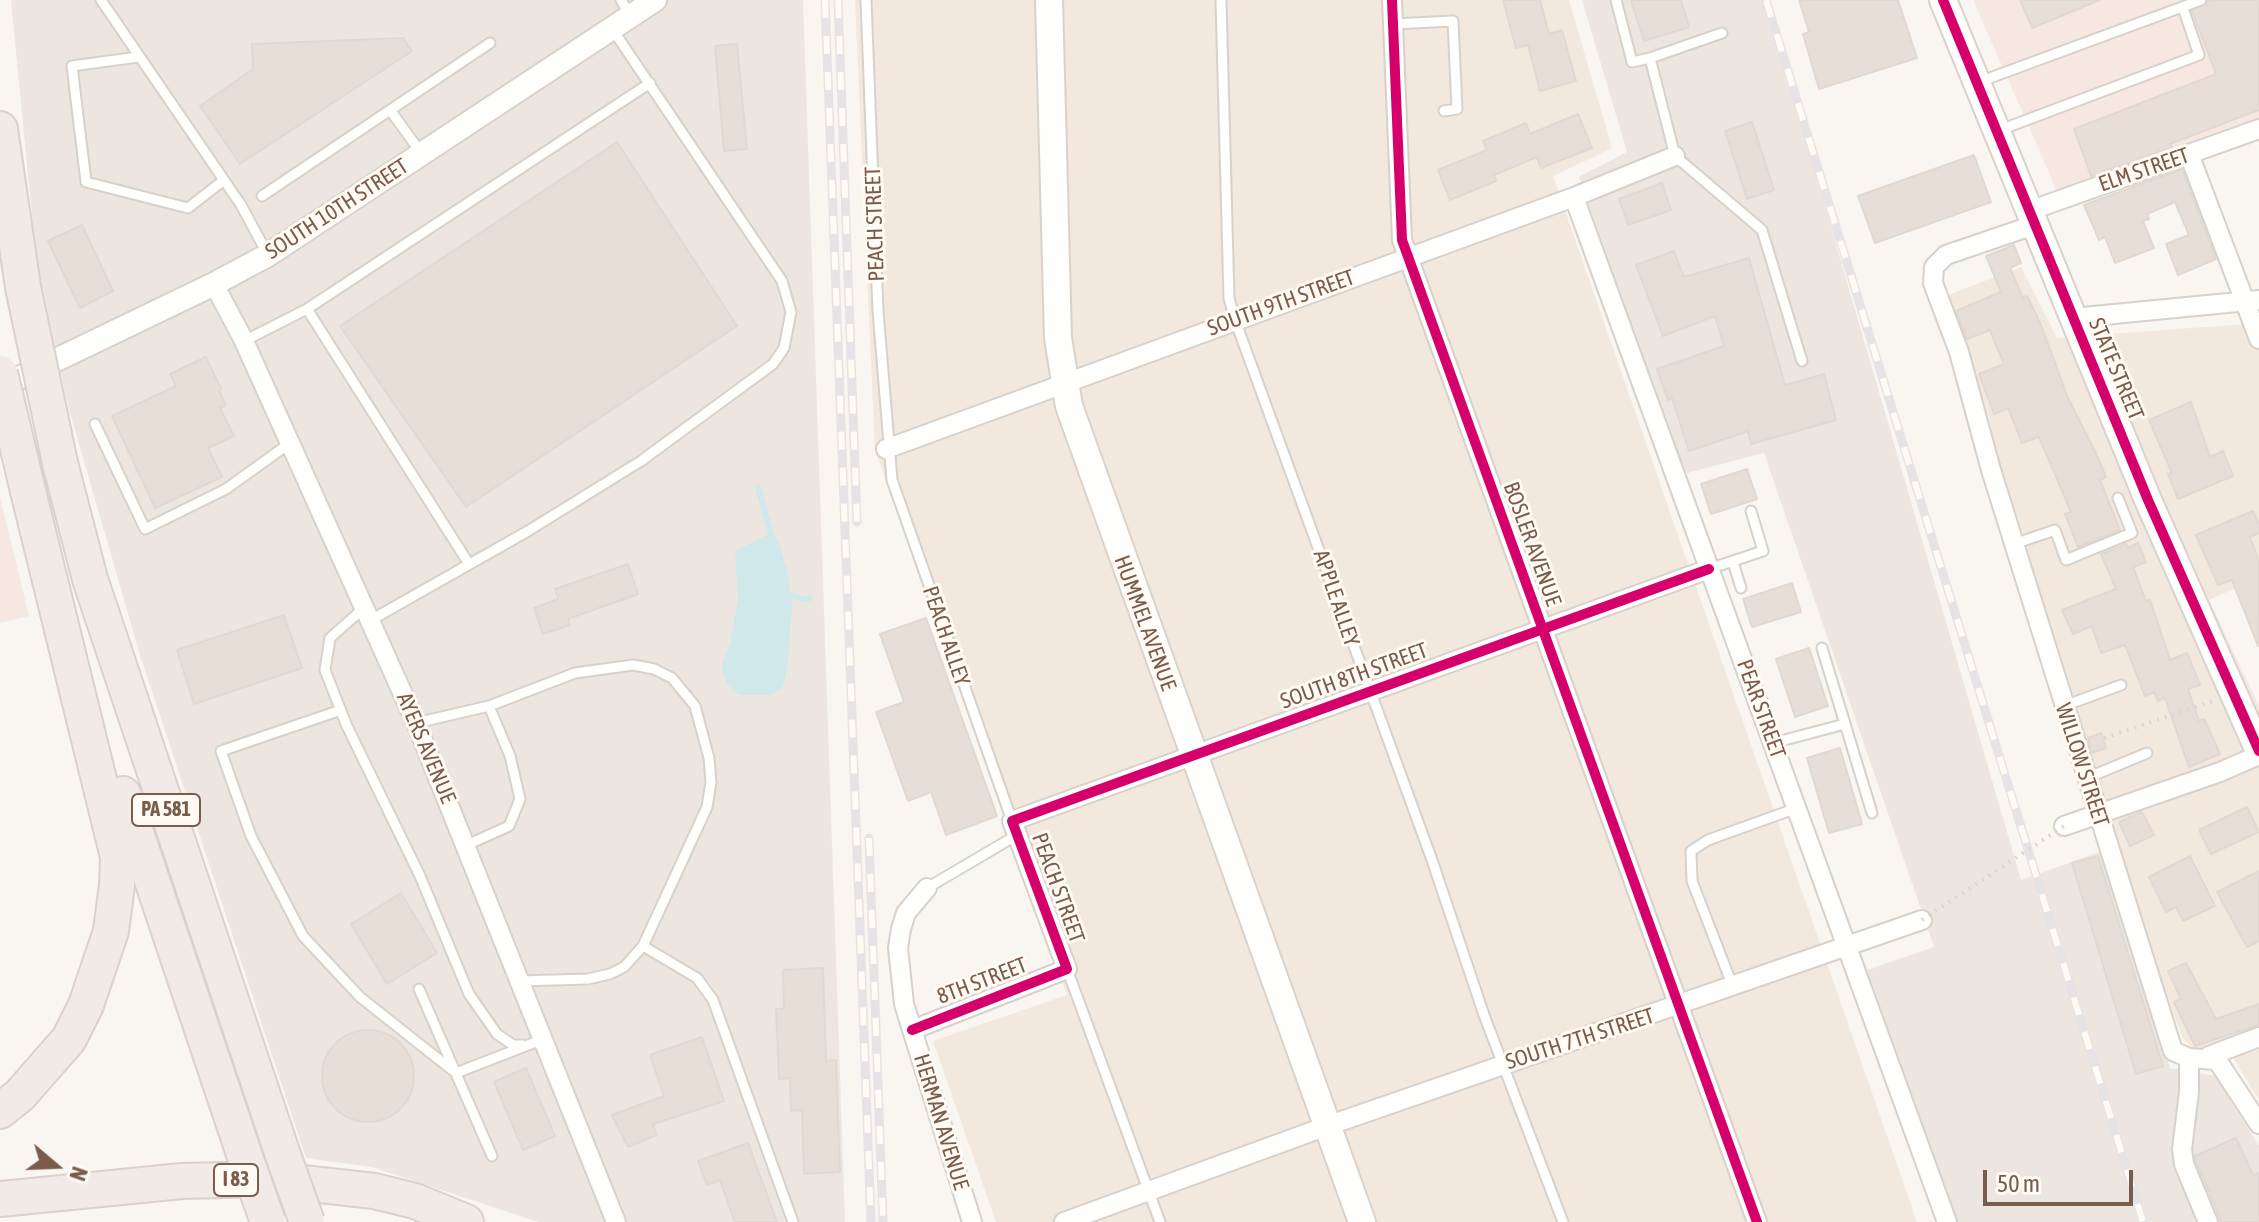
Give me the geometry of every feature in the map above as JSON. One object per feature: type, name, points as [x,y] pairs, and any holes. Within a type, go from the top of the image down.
[{"type":"highway","name":"PA 581","points":[[0,129],[23,287],[60,463],[109,636],[307,1222]]},
{"type":"highway","name":"PA 581","points":[[0,373],[36,527],[268,1222]]},
{"type":"highway","points":[[0,1111],[20,1095],[69,1039],[86,1005],[111,931],[117,885],[118,857],[36,527]]},
{"type":"highway","name":"I 83","points":[[0,1199],[182,1181],[267,1179],[374,1191],[415,1201],[466,1222]]},
{"type":"highway","points":[[0,1220],[214,1200],[321,1205],[406,1222]]},
{"type":"main road","name":"HUMMEL AVENUE","points":[[1049,0],[1058,338],[1064,383],[1076,429],[1362,1222]]},
{"type":"main road","name":"STATE STREET","points":[[1943,0],[2148,500],[2259,753]]},
{"type":"street","name":"SOUTH 10TH STREET","points":[[0,387],[268,255],[612,29],[626,8],[655,0]]},
{"type":"street","name":"BOSLER AVENUE","points":[[1392,0],[1402,240],[1407,257],[1757,1222]]},
{"type":"street","name":"ELM STREET","points":[[1939,300],[1932,275],[1938,261],[2031,218],[2259,129]]},
{"type":"street","points":[[2189,154],[2251,301],[2259,339]]},
{"type":"street","name":"SOUTH 9TH STREET","points":[[886,449],[1574,197],[1675,156]]},
{"type":"street","name":"PEAR STREET","points":[[1574,197],[1850,947],[1947,1222]]},
{"type":"street","name":"AYERS AVENUE","points":[[214,284],[244,341],[416,723],[519,981],[535,1042],[616,1222]]},
{"type":"street","name":"WILLOW STREET","points":[[1939,300],[1959,352],[2063,706],[2173,1051],[2189,1058]]},
{"type":"street","points":[[2073,318],[2251,301]]},
{"type":"street","name":"SOUTH 8TH STREET","points":[[1015,828],[1193,755],[1709,569]]},
{"type":"street","points":[[2064,826],[2220,772],[2259,753]]},
{"type":"street","name":"PEACH STREET","points":[[1015,828],[1067,969]]},
{"type":"street","name":"HERMAN AVENUE","points":[[927,888],[906,913],[898,948],[904,1004],[972,1222]]},
{"type":"street","name":"SOUTH 7TH STREET","points":[[1064,1222],[1327,1126],[1922,920]]},
{"type":"street","name":"8TH STREET","points":[[912,1030],[1067,969]]},
{"type":"street","points":[[2208,1222],[2184,1164],[2182,1149],[2189,1092],[2189,1058],[2209,1056],[2259,1037]]},
{"type":"street","points":[[2209,1056],[2223,1065],[2259,1124]]},
{"type":"lane","points":[[101,0],[224,180],[268,255]]},
{"type":"lane","name":"PEACH STREET","points":[[866,0],[886,449]]},
{"type":"lane","name":"APPLE ALLEY","points":[[1221,0],[1229,298],[1235,320],[1563,1222]]},
{"type":"lane","points":[[1616,0],[1632,62],[1722,33]]},
{"type":"lane","points":[[1977,83],[2201,0]]},
{"type":"lane","points":[[1997,131],[2199,55],[2183,8]]},
{"type":"lane","points":[[1393,24],[1453,21],[1457,109],[1444,111]]},
{"type":"lane","points":[[535,1042],[513,1045],[497,1034],[474,1004],[420,876],[341,710],[325,670],[325,653],[330,638],[368,614],[469,564],[641,461],[773,364],[784,348],[791,312],[782,281],[612,29]]},
{"type":"lane","points":[[262,196],[490,43]]},
{"type":"lane","points":[[138,57],[72,66],[86,182],[188,208],[224,180]]},
{"type":"lane","points":[[1650,58],[1675,156],[1762,230],[1802,361]]},
{"type":"lane","points":[[244,341],[307,309],[650,83]]},
{"type":"lane","points":[[390,110],[422,154]]},
{"type":"lane","points":[[307,309],[469,564]]},
{"type":"lane","points":[[95,424],[145,529],[226,489],[290,443]]},
{"type":"lane","name":"PEACH ALLEY","points":[[886,449],[902,517],[1015,828]]},
{"type":"lane","points":[[2014,544],[2055,530],[2066,560],[2132,533],[2118,498]]},
{"type":"lane","points":[[2123,510],[2148,500]]},
{"type":"lane","points":[[1709,569],[1763,551],[1751,511]]},
{"type":"lane","points":[[1733,562],[1741,588]]},
{"type":"lane","points":[[1822,648],[1872,813]]},
{"type":"lane","points":[[416,723],[489,706],[575,673],[633,665],[654,669],[672,678],[690,698],[703,727],[711,782],[707,807],[643,946],[624,967],[610,974],[588,979],[519,981]]},
{"type":"lane","points":[[2063,706],[2121,685]]},
{"type":"lane","points":[[467,845],[509,826],[520,799],[510,756],[489,706]]},
{"type":"lane","points":[[341,710],[221,751],[251,836],[303,936],[360,997],[456,1073]]},
{"type":"lane","points":[[1773,743],[1845,724]]},
{"type":"lane","points":[[2086,779],[2147,753]]},
{"type":"lane","points":[[1733,987],[1692,881],[1691,851],[1708,840],[1797,808]]},
{"type":"lane","points":[[927,888],[1015,828]]},
{"type":"lane","points":[[643,946],[697,978],[713,1000],[793,1222]]},
{"type":"lane","points":[[1067,969],[1160,1222]]},
{"type":"lane","points":[[419,989],[492,1156]]},
{"type":"lane","points":[[456,1073],[535,1042]]},
{"type":"path","points":[[2104,738],[2216,700]]},
{"type":"path","points":[[1922,920],[2064,826]]},
{"type":"shaded area","points":[[11,0],[803,0],[845,1222],[538,1222],[372,1167],[306,1158],[140,655],[68,406],[36,257]]},
{"type":"shaded area","points":[[855,0],[1569,0],[1612,148],[1553,176],[1917,1222],[996,1222],[933,1041],[1067,995],[875,450]]},
{"type":"shaded area","points":[[1582,0],[1765,0],[2021,880],[2102,851],[2170,1068],[2215,1076],[2259,1146],[2259,1222],[1957,1222],[1867,970],[1934,947],[1764,453],[1683,474],[1579,177],[1627,152]]},
{"type":"shaded area","points":[[1973,0],[2259,0],[2259,122],[2058,193]]},
{"type":"shaded area","points":[[2021,267],[2057,338],[2259,323],[2259,578],[2209,600],[2259,706],[2259,1100],[2232,1056],[2194,1050],[2182,1037],[2148,943],[1997,468],[1990,420],[1948,295]]},
{"type":"shaded area","points":[[0,497],[29,616],[0,623]]},
{"type":"water","points":[[769,534],[779,542],[788,576],[792,606],[788,664],[783,687],[770,695],[739,695],[727,684],[721,666],[730,644],[738,600],[735,551]]},
{"type":"building","points":[[1503,0],[1540,0],[1549,34],[1562,30],[1576,81],[1540,91],[1528,45],[1516,48]]},
{"type":"building","points":[[1631,0],[1681,0],[1689,27],[1644,41]]},
{"type":"building","points":[[1799,0],[1898,0],[1917,58],[1819,89],[1803,34],[1809,32]]},
{"type":"building","points":[[2020,0],[2100,0],[2032,28]]},
{"type":"building","points":[[2211,0],[2259,0],[2259,110],[2170,144],[2172,147],[2091,176],[2074,129],[2216,74],[2192,11]]},
{"type":"building","points":[[403,38],[412,51],[240,164],[200,106],[253,69],[252,44]]},
{"type":"building","points":[[737,44],[747,149],[724,151],[715,46]]},
{"type":"building","points":[[1578,114],[1592,148],[1541,168],[1537,157],[1494,175],[1496,181],[1450,200],[1438,170],[1487,150],[1483,141],[1526,123],[1530,134]]},
{"type":"building","points":[[1752,122],[1774,190],[1747,199],[1725,131]]},
{"type":"building","points":[[617,142],[737,326],[466,507],[340,326]]},
{"type":"building","points":[[1974,155],[1991,202],[1875,243],[1858,196]]},
{"type":"building","points":[[2182,169],[2216,259],[2178,275],[2166,244],[2189,235],[2175,202],[2147,214],[2149,219],[2143,221],[2154,248],[2115,263],[2105,237],[2099,240],[2084,205]]},
{"type":"building","points":[[1662,183],[1671,210],[1628,225],[1619,199]]},
{"type":"building","points":[[82,225],[113,291],[80,308],[48,241]]},
{"type":"building","points":[[2014,245],[2021,263],[2010,268],[2023,298],[2027,296],[2041,325],[2068,398],[2096,453],[2106,477],[2100,480],[2120,530],[2078,547],[2065,514],[2071,512],[2039,437],[2022,443],[2008,408],[1994,414],[1979,374],[2004,364],[1990,330],[1967,339],[1956,311],[2001,292],[1986,256]]},
{"type":"building","points":[[1674,251],[1684,277],[1749,258],[1785,385],[1824,374],[1836,420],[1751,444],[1748,431],[1689,451],[1672,398],[1668,400],[1657,369],[1724,346],[1715,316],[1663,336],[1636,265]]},
{"type":"building","points":[[206,357],[226,405],[220,408],[234,436],[208,448],[222,477],[155,508],[112,416],[176,386],[170,374]]},
{"type":"building","points":[[2191,402],[2210,457],[2223,451],[2233,476],[2178,499],[2168,474],[2172,473],[2149,420]]},
{"type":"building","points":[[1747,469],[1757,499],[1711,514],[1701,484]]},
{"type":"building","points":[[2253,511],[2259,524],[2259,533],[2250,537],[2259,561],[2258,646],[2232,580],[2218,585],[2196,535]]},
{"type":"building","points":[[2138,543],[2146,562],[2133,567],[2146,601],[2150,600],[2170,660],[2187,653],[2200,685],[2188,689],[2199,721],[2204,719],[2220,754],[2189,767],[2165,698],[2158,701],[2154,692],[2145,696],[2125,645],[2101,653],[2092,626],[2073,634],[2062,610],[2116,589],[2101,554],[2126,544],[2128,548]]},
{"type":"building","points":[[628,564],[638,594],[568,619],[570,625],[543,634],[534,608],[558,599],[555,589]]},
{"type":"building","points":[[1792,583],[1801,612],[1752,627],[1743,599]]},
{"type":"building","points":[[284,615],[302,668],[194,704],[177,650]]},
{"type":"building","points":[[926,618],[997,816],[946,835],[931,792],[908,801],[876,712],[904,702],[880,634]]},
{"type":"building","points":[[1809,648],[1828,706],[1795,717],[1776,659]]},
{"type":"building","points":[[2101,733],[2106,748],[2092,753],[2088,738]]},
{"type":"building","points":[[1840,748],[1862,824],[1829,833],[1807,758]]},
{"type":"building","points":[[2247,807],[2259,832],[2211,854],[2199,830]]},
{"type":"building","points":[[2142,812],[2154,835],[2130,846],[2119,822]]},
{"type":"building","points":[[2098,856],[2163,1066],[2136,1074],[2072,863]]},
{"type":"building","points":[[2190,856],[2215,906],[2183,921],[2176,907],[2166,912],[2149,877]]},
{"type":"building","points":[[2259,871],[2259,941],[2247,947],[2217,892]]},
{"type":"building","points":[[401,893],[437,953],[387,984],[351,924]]},
{"type":"building","points":[[2186,963],[2216,1019],[2259,1004],[2259,1025],[2195,1046],[2174,1002],[2181,999],[2168,971]]},
{"type":"building","points":[[823,968],[826,1061],[836,1060],[840,1172],[804,1174],[802,1110],[791,1111],[790,1078],[779,1079],[776,1009],[784,1009],[783,970]]},
{"type":"building","points":[[368,1030],[385,1034],[400,1044],[410,1059],[414,1076],[410,1093],[400,1108],[385,1118],[368,1122],[351,1118],[336,1108],[326,1093],[322,1076],[326,1059],[336,1044],[351,1034]]},
{"type":"building","points":[[702,1037],[724,1101],[653,1124],[656,1135],[628,1147],[612,1115],[664,1096],[650,1055]]},
{"type":"building","points":[[526,1068],[555,1136],[523,1150],[494,1082]]},
{"type":"building","points":[[2236,1138],[2253,1175],[2259,1173],[2259,1222],[2222,1222],[2196,1161],[2195,1156]]},
{"type":"building","points":[[748,1143],[777,1222],[735,1222],[720,1180],[707,1185],[698,1161]]},
{"type":"waterway","points":[[758,487],[774,545]]},
{"type":"waterway","points":[[783,592],[802,599],[810,598]]},
{"type":"railway","points":[[825,0],[871,1222]]},
{"type":"railway","points":[[838,0],[857,522]]},
{"type":"railway","points":[[1766,0],[2143,1222]]},
{"type":"railway","points":[[869,838],[883,1222]]},
{"type":"cycle path","points":[[1392,0],[1402,240],[1757,1222]]},
{"type":"cycle path","points":[[1943,0],[2148,500],[2259,751]]},
{"type":"cycle path","points":[[912,1030],[1067,969],[1012,821],[1709,569]]}]
